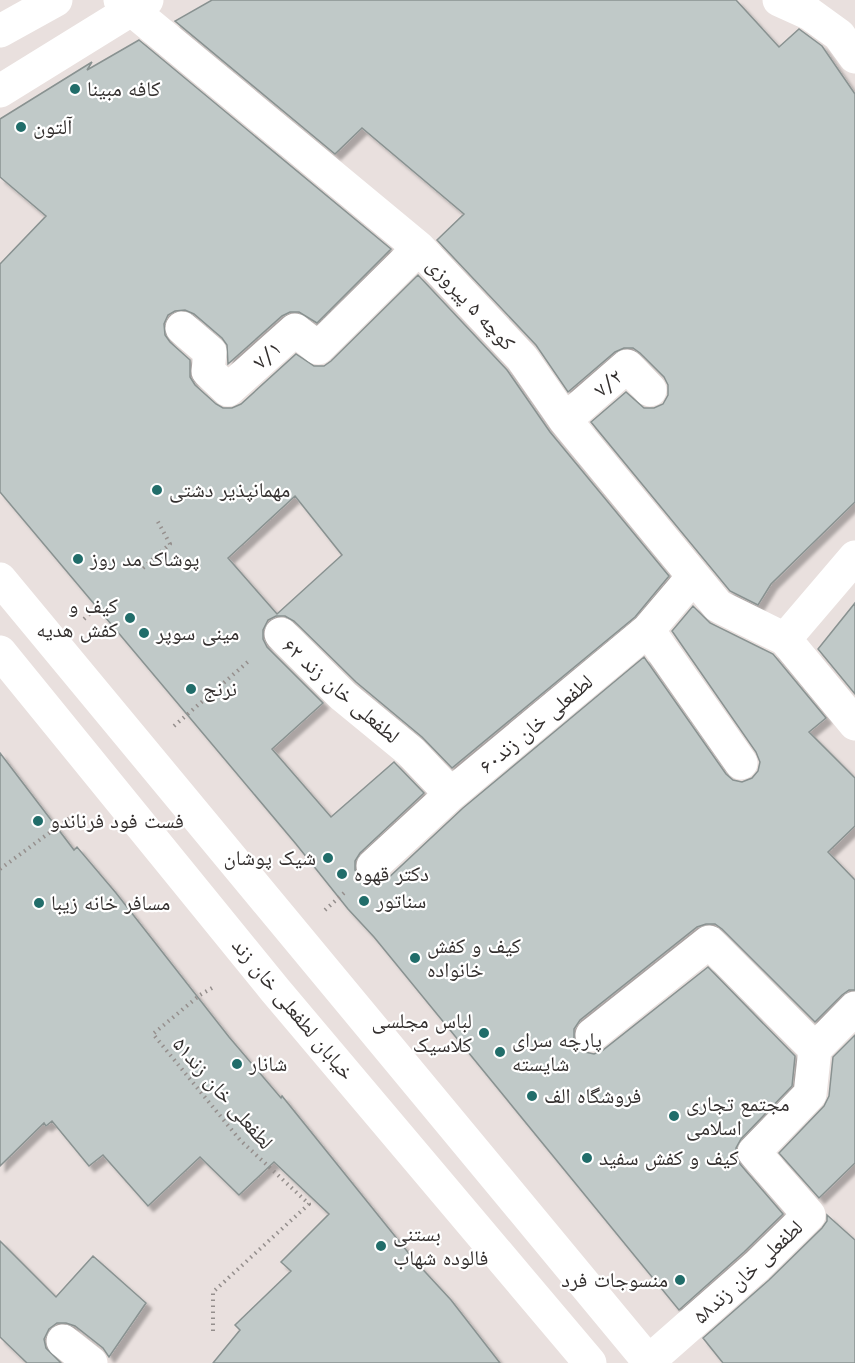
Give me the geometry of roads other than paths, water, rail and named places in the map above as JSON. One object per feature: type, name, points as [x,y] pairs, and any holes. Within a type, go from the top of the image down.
[{"type":"street","points":[[0,31],[56,0]]},
{"type":"street","points":[[779,0],[810,14],[850,38]]},
{"type":"street","points":[[0,91],[133,3]]},
{"type":"street","name":"کوچه ۵ پیروزی","points":[[133,3],[419,248],[522,358],[565,420],[718,606],[785,639]]},
{"type":"street","name":"۷/۱","points":[[182,328],[210,352],[208,371],[228,390],[295,330],[318,348],[419,248]]},
{"type":"street","name":"۷/۲","points":[[565,420],[627,366],[650,390]]},
{"type":"street","points":[[855,557],[785,639],[855,723]]},
{"type":"street","name":"لطفعلی خان زند۶۰","points":[[373,867],[451,794],[648,630],[693,577]]},
{"type":"street","points":[[0,579],[649,1362]]},
{"type":"street","points":[[648,630],[741,762]]},
{"type":"street","name":"لطفعلی خان زند ۶۲","points":[[281,634],[343,696],[410,751],[451,794]]},
{"type":"street","name":"خیابان لطفعلی خان زند","points":[[0,652],[275,990],[590,1363]]},
{"type":"street","points":[[592,1035],[709,942],[815,1049],[855,1008]]},
{"type":"street","name":"لطفعلی خان زند۵۸","points":[[649,1362],[758,1266],[809,1215],[754,1152],[810,1094],[815,1049]]},
{"type":"street","points":[[63,1341],[91,1363]]},
{"type":"place","name":"کافه مبینا","points":[[75,89]]},
{"type":"place","name":"آلتون","points":[[21,127]]},
{"type":"place","name":"مهمانپذیر دشتی","points":[[157,490]]},
{"type":"place","name":"پوشاک مد روز","points":[[78,559]]},
{"type":"place","name":"کیف و کفش هدیه","points":[[130,618]]},
{"type":"place","name":"مینی سوپر","points":[[144,633]]},
{"type":"place","name":"نرنج","points":[[191,689]]},
{"type":"place","name":"فست فود فرناندو","points":[[38,821]]},
{"type":"place","name":"شیک پوشان","points":[[328,858]]},
{"type":"place","name":"دکتر قهوه","points":[[342,874]]},
{"type":"place","name":"سناتور","points":[[364,901]]},
{"type":"place","name":"مسافر خانه زیبا","points":[[39,903]]},
{"type":"place","name":"کیف و کفش خانواده","points":[[415,958]]},
{"type":"place","name":"لباس مجلسی کلاسیک","points":[[484,1033]]},
{"type":"place","name":"پارچه سرای شایسته","points":[[500,1052]]},
{"type":"place","name":"شانار","points":[[237,1064]]},
{"type":"place","name":"فروشگاه الف","points":[[532,1096]]},
{"type":"place","name":"مجتمع تجاری اسلامی","points":[[674,1116]]},
{"type":"place","name":"کیف و کفش سفید","points":[[587,1158]]},
{"type":"place","name":"بستنی فالوده شهاب","points":[[381,1246]]},
{"type":"place","name":"منسوجات فرد","points":[[680,1280]]}]
